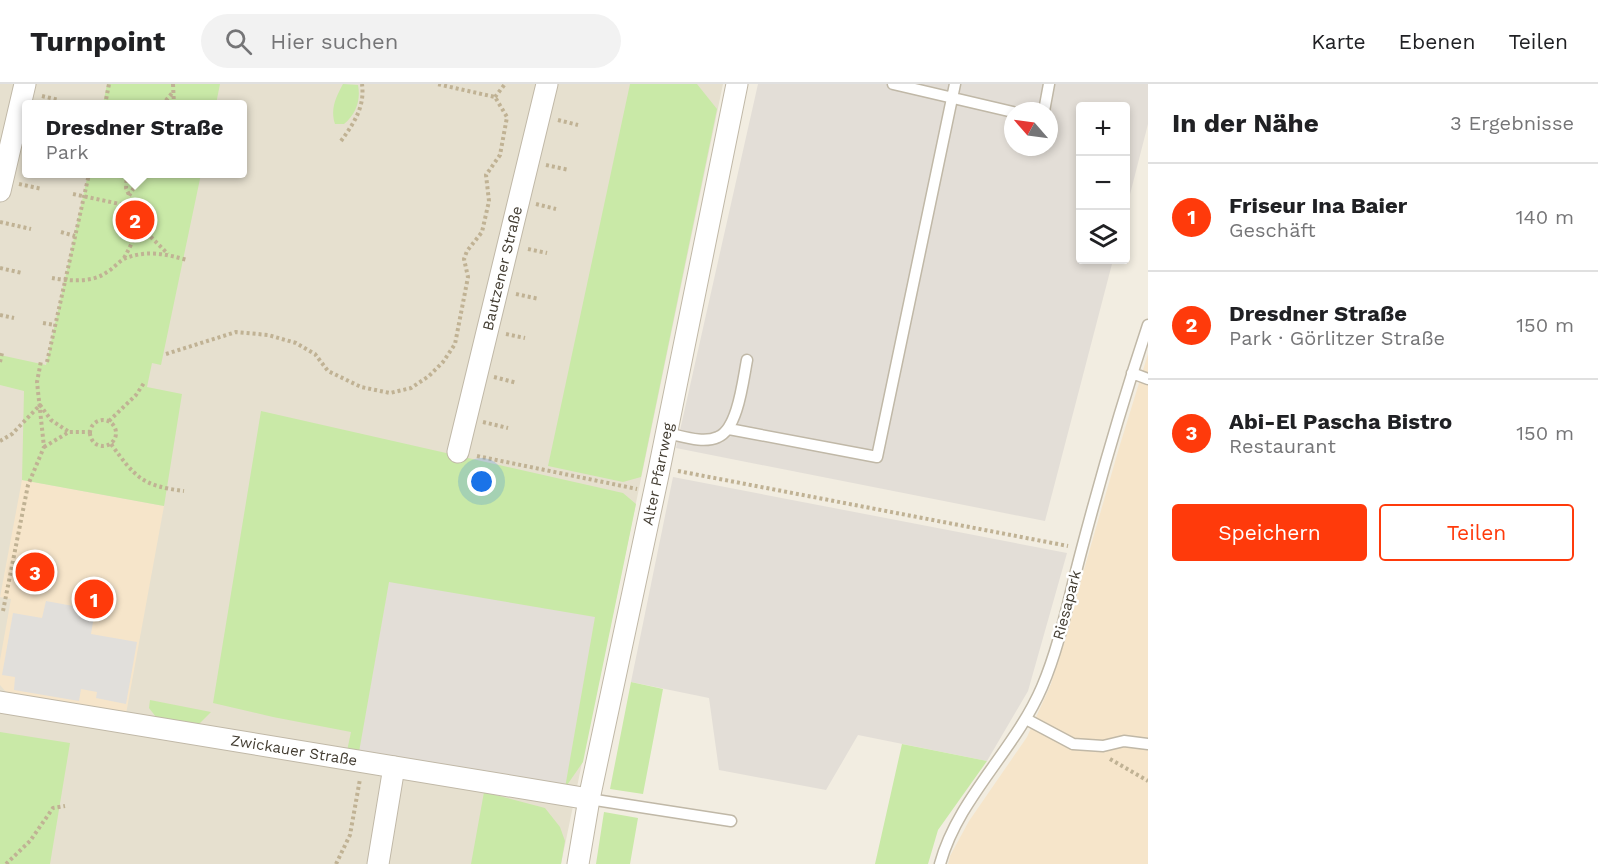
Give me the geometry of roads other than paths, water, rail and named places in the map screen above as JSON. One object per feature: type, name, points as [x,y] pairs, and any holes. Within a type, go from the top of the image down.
[{"type":"street","points":[[0,191],[25,84]]},
{"type":"street","name":"Bautzener Straße","points":[[458,452],[547,84]]},
{"type":"street","points":[[718,84],[735,93]]},
{"type":"street","name":"Alter Pfarrweg","points":[[578,864],[589,799],[660,467],[735,93]]},
{"type":"street","name":"Zwickauer Straße","points":[[0,702],[589,799]]},
{"type":"street","points":[[378,864],[394,767]]},
{"type":"lane","points":[[893,84],[1004,110]]},
{"type":"lane","points":[[729,429],[877,457],[955,84]]},
{"type":"lane","points":[[1046,102],[1049,84]]},
{"type":"lane","name":"Riesapark","points":[[940,864],[949,840],[968,806],[1026,719],[1043,685],[1056,647],[1132,373],[1148,325]]},
{"type":"lane","points":[[666,433],[702,440],[718,438],[729,429],[738,405],[747,360]]},
{"type":"lane","points":[[1132,373],[1148,379]]},
{"type":"lane","points":[[1026,719],[1073,744],[1103,746],[1124,741],[1148,744]]},
{"type":"lane","points":[[589,799],[731,821]]},
{"type":"place","name":"Dresdner Straße","points":[[135,220]]},
{"type":"place","name":"Abi-El Pascha Bistro","points":[[35,572]]},
{"type":"place","name":"Friseur Ina Baier","points":[[94,599]]}]
